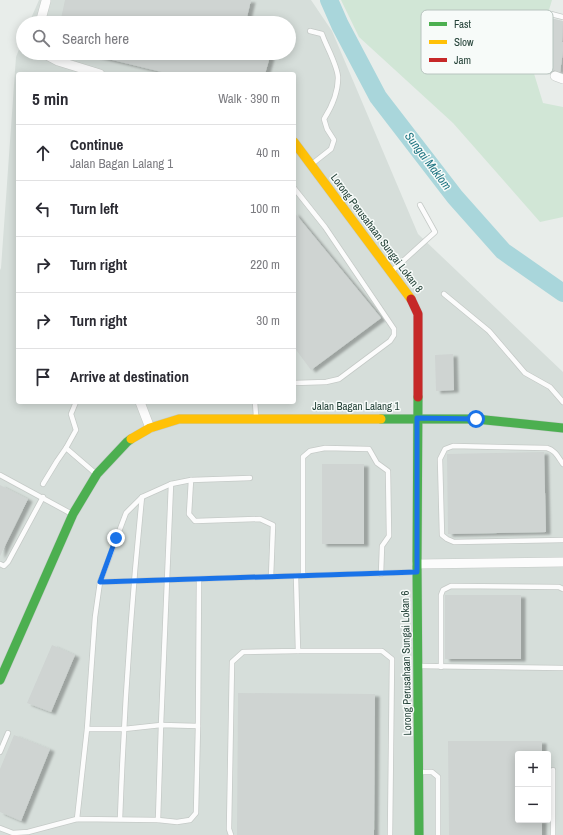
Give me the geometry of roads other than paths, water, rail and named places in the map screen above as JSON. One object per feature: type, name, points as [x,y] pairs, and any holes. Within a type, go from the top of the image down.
[{"type":"street","points":[[42,16],[46,1]]},
{"type":"street","points":[[56,60],[94,72]]},
{"type":"street","name":"Lorong Perusahaan Sungai Lokan 8","points":[[296,145],[413,302],[418,314],[417,418]]},
{"type":"street","points":[[141,404],[150,428]]},
{"type":"street","name":"Jalan Bagan Lalang 1","points":[[0,680],[73,514],[96,474],[127,442],[150,428],[179,419],[417,418],[476,419],[563,428]]},
{"type":"street","name":"Lorong Perusahaan Sungai Lokan 6","points":[[417,418],[419,835]]},
{"type":"street","points":[[417,568],[563,562]]},
{"type":"lane","points":[[553,14],[563,17]]},
{"type":"lane","points":[[310,31],[322,34],[338,78],[332,107],[324,119],[334,140],[331,148],[311,165]]},
{"type":"lane","points":[[296,191],[325,227],[394,329],[394,335],[390,341],[339,379],[326,382],[296,383]]},
{"type":"lane","points":[[391,272],[434,232],[420,205]]},
{"type":"lane","points":[[444,294],[488,330],[525,373],[550,387],[563,402]]},
{"type":"lane","points":[[44,484],[56,461],[66,448],[76,430],[71,414],[75,404]]},
{"type":"lane","points":[[255,404],[256,418]]},
{"type":"lane","points":[[563,464],[552,449],[547,448],[453,446],[445,449],[440,459],[442,535],[447,539],[454,542],[563,540]]},
{"type":"lane","points":[[66,448],[96,474]]},
{"type":"lane","points":[[303,576],[303,457],[310,451],[325,448],[369,450],[377,464],[388,471],[389,536],[382,546],[381,574]]},
{"type":"lane","points":[[0,475],[73,514]]},
{"type":"lane","points":[[77,819],[87,729],[95,617],[100,582],[126,513],[142,496],[171,484],[191,480],[250,478]]},
{"type":"lane","points":[[191,480],[189,514],[195,521],[260,519],[272,525],[271,577]]},
{"type":"lane","points":[[158,820],[171,484]]},
{"type":"lane","points":[[120,819],[133,581],[142,496]]},
{"type":"lane","points":[[0,564],[4,566],[8,562],[43,497]]},
{"type":"lane","points":[[100,582],[381,574],[417,568]]},
{"type":"lane","points":[[296,576],[298,652]]},
{"type":"lane","points":[[0,828],[13,833],[28,832],[77,819],[158,820],[177,822],[190,820],[196,813],[199,579]]},
{"type":"lane","points":[[441,667],[441,595],[443,590],[451,586],[559,587],[563,589]]},
{"type":"lane","points":[[231,835],[229,829],[232,662],[243,652],[382,651],[392,660],[390,835]]},
{"type":"lane","points":[[418,666],[563,668]]},
{"type":"lane","points":[[87,729],[124,729],[161,725],[198,726]]},
{"type":"lane","points":[[0,752],[8,733]]},
{"type":"lane","points":[[553,770],[553,835]]},
{"type":"lane","points":[[419,772],[432,772],[438,777],[438,835]]},
{"type":"waterway","name":"Sungai Maklom","points":[[329,0],[340,25],[378,97],[455,197],[503,251],[563,293]]}]
